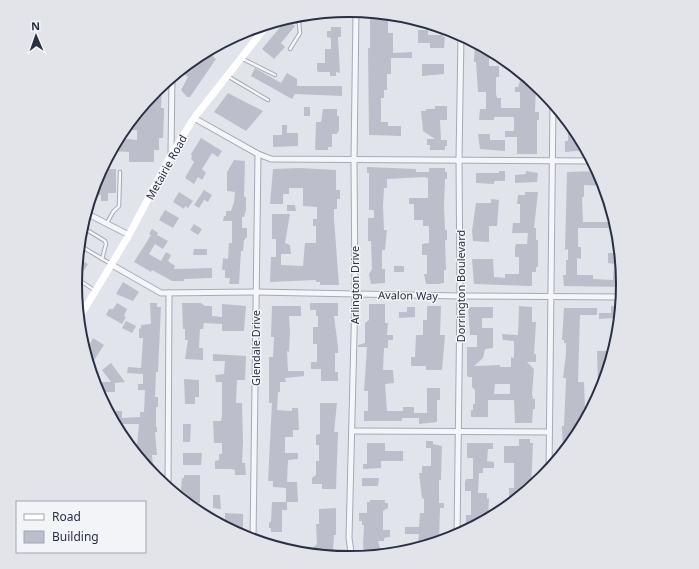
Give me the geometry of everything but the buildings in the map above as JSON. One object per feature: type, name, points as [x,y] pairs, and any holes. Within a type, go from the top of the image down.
[{"type":"main road","name":"Metairie Road","points":[[84,311],[112,265],[171,155],[194,118],[262,32]]},
{"type":"street","name":"Arlington Drive","points":[[351,552],[349,538],[355,294],[354,160],[356,17]]},
{"type":"street","name":"Dorrington Boulevard","points":[[457,529],[461,41]]},
{"type":"street","points":[[171,155],[172,84]]},
{"type":"street","points":[[549,463],[553,110]]},
{"type":"street","points":[[194,118],[265,158],[271,159],[586,161]]},
{"type":"street","name":"Glendale Drive","points":[[253,534],[255,292],[258,154]]},
{"type":"street","points":[[91,216],[129,235]]},
{"type":"street","name":"Avalon Way","points":[[112,265],[156,292],[168,293],[255,292],[460,296],[616,297]]},
{"type":"street","points":[[168,293],[168,481]]},
{"type":"street","points":[[352,431],[549,432]]},
{"type":"lane","points":[[290,49],[300,33],[298,22]]},
{"type":"lane","points":[[241,57],[275,75]]},
{"type":"lane","points":[[227,75],[268,100]]},
{"type":"lane","points":[[107,224],[112,212],[119,206],[120,172]]},
{"type":"lane","points":[[87,230],[105,241],[106,244],[102,259]]},
{"type":"lane","points":[[84,248],[112,265]]},
{"type":"lane","points":[[82,282],[96,292]]}]
